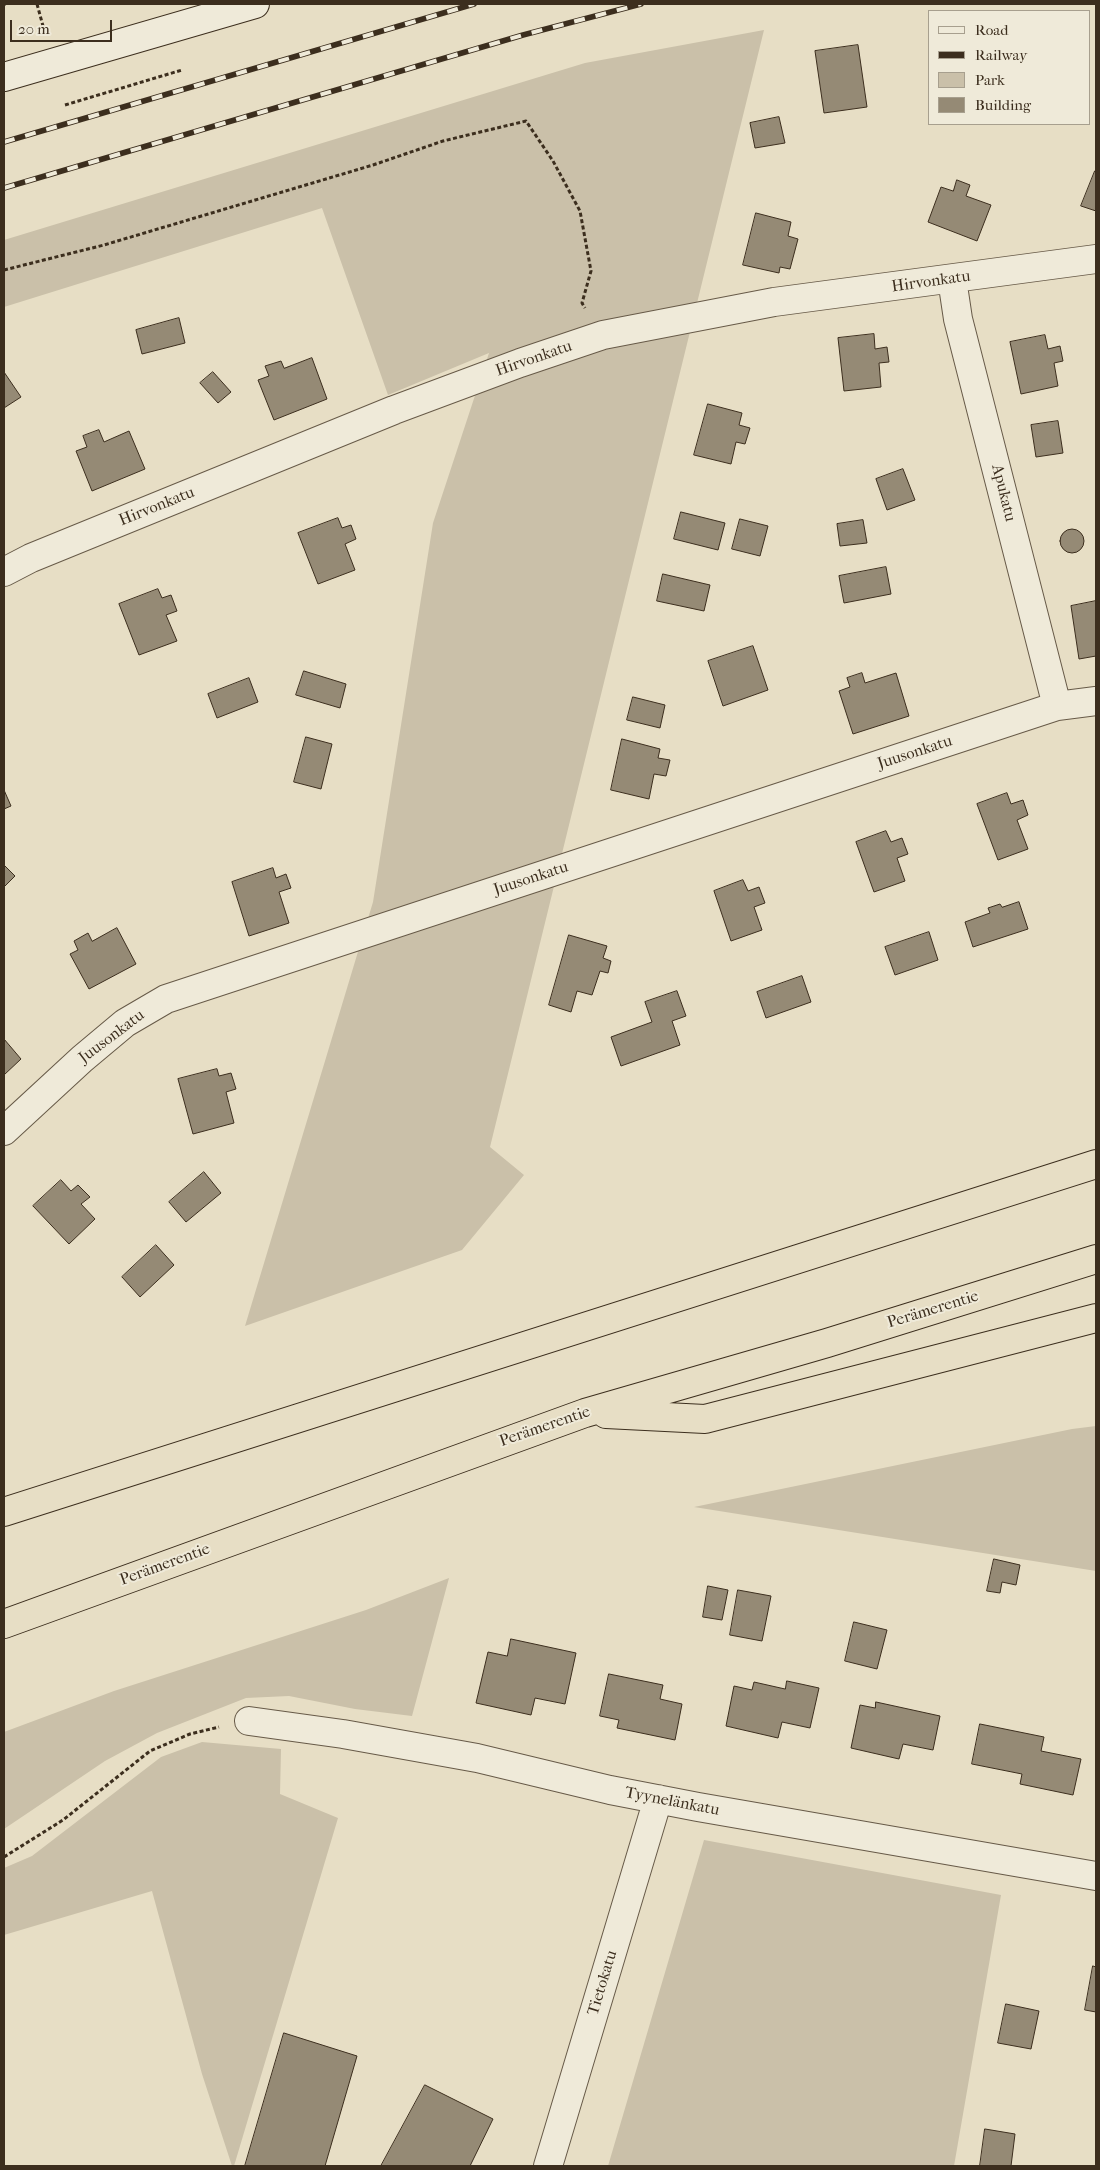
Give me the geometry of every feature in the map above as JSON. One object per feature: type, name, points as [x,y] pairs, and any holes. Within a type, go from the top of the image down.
[{"type":"highway","points":[[4,1512],[1096,1164]]},
{"type":"highway","name":"Perämerentie","points":[[4,1624],[585,1413],[827,1343],[1096,1259]]},
{"type":"highway","points":[[585,1413],[704,1419],[1096,1318]]},
{"type":"street","points":[[4,77],[255,4]]},
{"type":"street","name":"Hirvonkatu","points":[[4,572],[31,558],[394,410],[520,363],[603,335],[774,302],[1096,259]]},
{"type":"street","name":"Apukatu","points":[[952,279],[958,319],[1057,706]]},
{"type":"street","name":"Juusonkatu","points":[[4,1131],[125,1023],[166,999],[1057,706],[1096,701]]},
{"type":"street","name":"Tyynelänkatu","points":[[249,1721],[343,1734],[477,1758],[610,1790],[1096,1876]]},
{"type":"street","name":"Tietokatu","points":[[548,2166],[658,1799]]},
{"type":"path","points":[[37,4],[43,26]]},
{"type":"path","points":[[65,105],[182,70]]},
{"type":"path","points":[[4,270],[104,245],[373,165],[442,141],[526,121],[553,161],[580,211],[591,271],[582,303],[603,335]]},
{"type":"path","points":[[4,1857],[63,1820],[150,1751],[190,1734],[249,1721]]},
{"type":"green space","points":[[764,30],[490,1147],[524,1175],[462,1250],[245,1326],[373,902],[433,523],[489,353],[388,395],[322,208],[4,307],[4,240],[585,63]]},
{"type":"green space","points":[[1096,1426],[1096,1571],[694,1507],[1072,1429]]},
{"type":"green space","points":[[449,1578],[412,1716],[355,1709],[289,1696],[246,1698],[157,1733],[105,1761],[4,1829],[4,1732],[114,1691],[366,1610]]},
{"type":"green space","points":[[202,1742],[281,1749],[280,1794],[338,1818],[234,2166],[232,2166],[202,2074],[152,1891],[4,1935],[4,1868],[32,1856],[161,1757]]},
{"type":"green space","points":[[704,1840],[1001,1895],[954,2166],[608,2166]]},
{"type":"building","points":[[858,45],[867,107],[824,113],[815,51]]},
{"type":"building","points":[[779,117],[785,143],[755,148],[750,123]]},
{"type":"building","points":[[1096,171],[1096,211],[1081,206]]},
{"type":"building","points":[[957,180],[970,185],[966,196],[991,205],[977,241],[928,222],[941,187],[953,191]]},
{"type":"building","points":[[756,213],[791,222],[788,236],[798,239],[790,269],[780,267],[779,273],[743,265]]},
{"type":"building","points":[[179,318],[185,343],[142,354],[136,330]]},
{"type":"building","points":[[874,334],[875,349],[887,347],[889,362],[879,363],[881,387],[844,391],[838,338]]},
{"type":"building","points":[[1045,335],[1048,349],[1060,346],[1063,361],[1054,363],[1058,386],[1021,394],[1010,342]]},
{"type":"building","points":[[312,358],[327,399],[274,420],[258,380],[269,376],[265,366],[281,361],[284,368]]},
{"type":"building","points":[[4,372],[21,397],[4,408]]},
{"type":"building","points":[[213,372],[231,392],[218,403],[200,383]]},
{"type":"building","points":[[708,404],[742,413],[739,425],[750,428],[745,444],[736,442],[731,464],[694,455]]},
{"type":"building","points":[[1058,421],[1063,453],[1036,457],[1031,425]]},
{"type":"building","points":[[99,430],[104,442],[129,431],[145,469],[92,491],[76,451],[87,447],[83,436]]},
{"type":"building","points":[[903,469],[915,500],[887,510],[876,479]]},
{"type":"building","points":[[681,512],[725,523],[718,550],[674,539]]},
{"type":"building","points":[[338,518],[342,528],[351,525],[356,539],[345,544],[355,570],[318,584],[298,533]]},
{"type":"building","points":[[740,519],[768,526],[760,556],[732,549]]},
{"type":"building","points":[[863,520],[867,543],[840,546],[837,524]]},
{"type":"building","points":[[1072,529],[1081,532],[1084,541],[1081,550],[1072,553],[1063,550],[1060,541],[1063,532]]},
{"type":"building","points":[[886,567],[891,594],[844,603],[839,576]]},
{"type":"building","points":[[663,574],[710,585],[704,611],[657,601]]},
{"type":"building","points":[[158,589],[162,598],[171,595],[177,611],[166,615],[177,641],[139,655],[119,604]]},
{"type":"building","points":[[1096,601],[1096,656],[1079,659],[1071,606]]},
{"type":"building","points":[[753,646],[768,690],[723,706],[708,661]]},
{"type":"building","points":[[304,671],[346,684],[340,708],[296,695]]},
{"type":"building","points":[[862,673],[865,683],[896,673],[909,716],[853,734],[839,691],[850,687],[847,678]]},
{"type":"building","points":[[249,678],[258,702],[217,718],[208,694]]},
{"type":"building","points":[[633,697],[665,705],[660,728],[627,720]]},
{"type":"building","points":[[306,737],[332,744],[321,789],[294,782]]},
{"type":"building","points":[[622,739],[660,749],[658,758],[670,760],[666,776],[654,774],[649,799],[611,790]]},
{"type":"building","points":[[4,790],[11,806],[4,809]]},
{"type":"building","points":[[1007,793],[1011,804],[1023,800],[1028,815],[1017,820],[1028,849],[998,860],[977,804]]},
{"type":"building","points":[[886,831],[891,842],[902,838],[908,854],[897,858],[905,881],[874,892],[856,842]]},
{"type":"building","points":[[4,865],[15,876],[4,887]]},
{"type":"building","points":[[273,868],[276,878],[286,874],[291,888],[279,892],[289,923],[249,936],[232,882]]},
{"type":"building","points":[[743,880],[748,891],[759,887],[765,903],[754,907],[762,930],[731,941],[714,891]]},
{"type":"building","points":[[1019,902],[1028,929],[973,947],[965,922],[990,913],[988,908],[1000,904],[1002,907]]},
{"type":"building","points":[[117,928],[136,964],[89,989],[70,954],[78,950],[74,941],[88,933],[92,941]]},
{"type":"building","points":[[929,932],[938,960],[895,975],[885,947]]},
{"type":"building","points":[[569,935],[607,946],[603,958],[611,961],[608,973],[600,971],[592,995],[577,991],[571,1012],[549,1005]]},
{"type":"building","points":[[802,976],[811,1002],[766,1018],[757,992]]},
{"type":"building","points":[[677,991],[686,1016],[672,1021],[680,1045],[621,1066],[611,1037],[652,1022],[645,1002]]},
{"type":"building","points":[[4,1039],[21,1059],[4,1075]]},
{"type":"building","points":[[217,1069],[219,1076],[231,1073],[236,1089],[226,1092],[234,1123],[193,1134],[178,1079]]},
{"type":"building","points":[[204,1172],[221,1193],[186,1222],[169,1202]]},
{"type":"building","points":[[61,1180],[71,1191],[78,1185],[90,1197],[81,1204],[95,1219],[69,1244],[33,1206]]},
{"type":"building","points":[[156,1245],[174,1265],[140,1297],[122,1277]]},
{"type":"building","points":[[994,1559],[1020,1565],[1016,1585],[1002,1582],[1000,1593],[987,1591]]},
{"type":"building","points":[[708,1586],[728,1590],[722,1620],[703,1617]]},
{"type":"building","points":[[738,1590],[771,1596],[762,1641],[730,1635]]},
{"type":"building","points":[[854,1622],[887,1630],[877,1669],[845,1661]]},
{"type":"building","points":[[511,1639],[576,1653],[565,1704],[535,1698],[531,1715],[476,1703],[488,1652],[507,1656]]},
{"type":"building","points":[[609,1674],[663,1685],[660,1699],[682,1704],[675,1740],[617,1728],[619,1720],[600,1716]]},
{"type":"building","points":[[787,1681],[819,1688],[810,1728],[782,1722],[778,1738],[726,1726],[734,1686],[752,1690],[754,1682],[785,1689]]},
{"type":"building","points":[[876,1702],[940,1716],[933,1750],[903,1744],[899,1759],[851,1748],[860,1705],[875,1708]]},
{"type":"building","points":[[980,1724],[1044,1737],[1041,1751],[1081,1759],[1073,1795],[1020,1784],[1022,1774],[972,1764]]},
{"type":"building","points":[[1093,1966],[1096,1967],[1096,2012],[1085,2010]]},
{"type":"building","points":[[1006,2004],[1039,2011],[1031,2049],[998,2043]]},
{"type":"building","points":[[284,2033],[357,2056],[325,2166],[245,2166]]},
{"type":"building","points":[[425,2085],[493,2119],[470,2166],[381,2166]]},
{"type":"building","points":[[985,2129],[1015,2134],[1011,2166],[980,2166]]},
{"type":"railway","points":[[4,142],[474,4]]},
{"type":"railway","points":[[4,188],[523,35],[641,4]]}]
